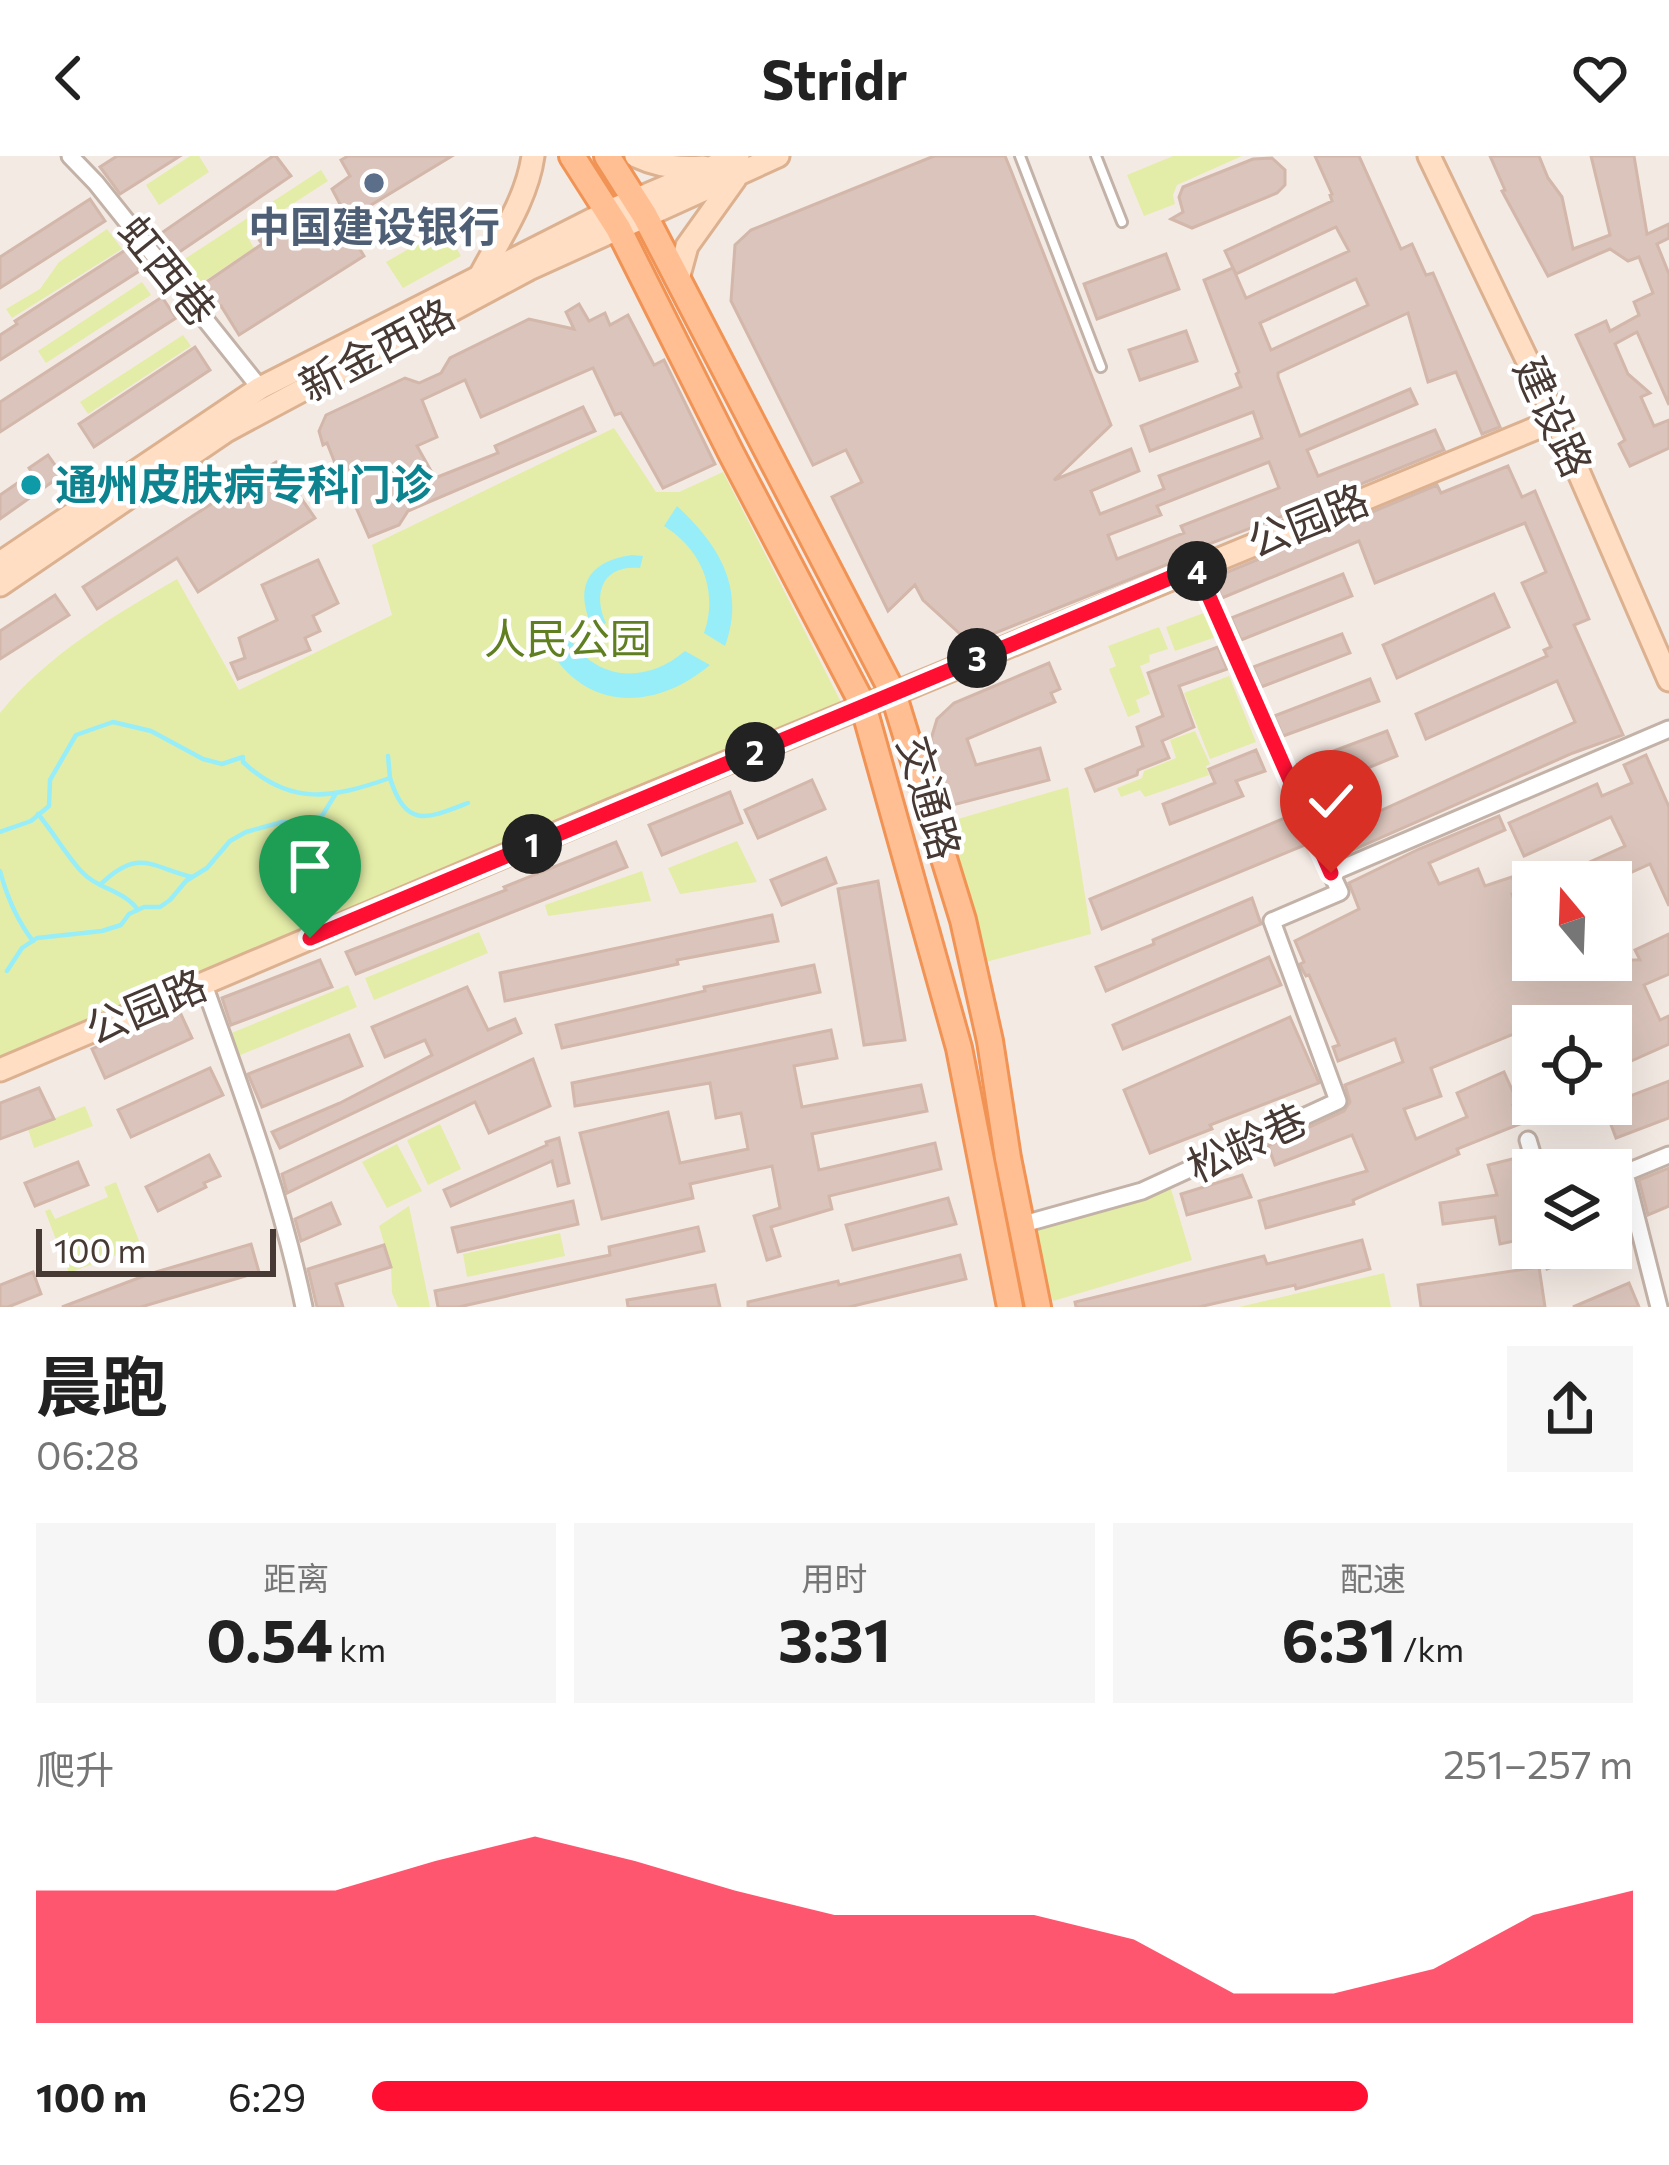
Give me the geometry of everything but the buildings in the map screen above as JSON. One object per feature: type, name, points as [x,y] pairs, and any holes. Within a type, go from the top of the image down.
[{"type":"main road","name":"交通路","points":[[572,156],[612,220],[863,706],[959,1048],[1010,1307]]},
{"type":"main road","name":"交通路","points":[[607,156],[640,207],[893,693],[963,920],[1038,1307]]},
{"type":"street","name":"虹西巷","points":[[70,156],[260,388]]},
{"type":"street","points":[[480,276],[516,208],[533,156]]},
{"type":"street","points":[[636,156],[685,168],[716,166]]},
{"type":"street","name":"新金西路","points":[[640,207],[716,166],[778,156]]},
{"type":"street","name":"建设路","points":[[1429,156],[1556,420],[1669,680]]},
{"type":"street","name":"建设路","points":[[1442,156],[1564,411],[1669,647]]},
{"type":"street","name":"新金西路","points":[[0,562],[260,388],[480,276],[738,165]]},
{"type":"street","points":[[678,279],[687,246],[738,165]]},
{"type":"street","name":"新金西路","points":[[0,585],[226,431],[612,220]]},
{"type":"street","name":"公园路","points":[[0,1070],[893,693],[1556,420]]},
{"type":"street","points":[[1196,567],[1331,873]]},
{"type":"street","name":"松龄巷","points":[[1020,1225],[1142,1191],[1338,1101],[1272,921],[1340,892],[1331,873],[1669,729]]},
{"type":"street","points":[[203,982],[254,1126],[304,1307]]},
{"type":"street","points":[[1528,1140],[1531,1149]]},
{"type":"street","points":[[1632,1170],[1669,1155]]},
{"type":"street","points":[[1632,1221],[1659,1307]]},
{"type":"lane","points":[[1020,156],[1101,367]]},
{"type":"lane","points":[[1096,156],[1122,222]]},
{"type":"green space","points":[[190,156],[199,156],[209,172],[159,205],[146,185]]},
{"type":"green space","points":[[1173,156],[1242,156],[1177,185],[1175,204],[1144,216],[1127,175]]},
{"type":"green space","points":[[321,170],[328,181],[246,234],[254,248],[197,286],[180,262]]},
{"type":"green space","points":[[445,228],[461,256],[403,288],[386,262]]},
{"type":"green space","points":[[107,229],[122,249],[12,318],[6,309],[40,289],[59,262]]},
{"type":"green space","points":[[142,282],[151,295],[46,363],[38,351]]},
{"type":"green space","points":[[183,335],[191,346],[88,414],[80,402]]},
{"type":"green space","name":"人民公园","points":[[614,428],[656,492],[679,492],[723,472],[843,706],[0,1064],[0,713],[18,692],[82,638],[177,579],[239,690],[392,615],[372,545]]},
{"type":"green space","points":[[1209,611],[1219,636],[1175,651],[1166,627]]},
{"type":"green space","points":[[1159,627],[1168,649],[1149,655],[1150,662],[1140,666],[1150,694],[1136,700],[1140,712],[1128,717],[1109,669],[1116,666],[1108,646]]},
{"type":"green space","points":[[1229,676],[1256,742],[1210,759],[1184,693]]},
{"type":"green space","points":[[1195,731],[1210,764],[1206,766],[1209,775],[1145,797],[1140,790],[1121,797],[1117,788],[1176,758],[1170,740]]},
{"type":"green space","points":[[1068,787],[1091,934],[982,963],[951,821]]},
{"type":"green space","points":[[737,841],[757,882],[680,894],[668,868]]},
{"type":"green space","points":[[642,871],[651,901],[548,916],[545,905]]},
{"type":"green space","points":[[479,932],[488,953],[374,1000],[365,978]]},
{"type":"green space","points":[[348,985],[357,1007],[238,1056],[229,1034]]},
{"type":"green space","points":[[85,1106],[93,1126],[34,1148],[28,1129]]},
{"type":"green space","points":[[440,1124],[461,1169],[428,1185],[407,1140]]},
{"type":"green space","points":[[397,1144],[422,1191],[387,1208],[362,1162]]},
{"type":"green space","points":[[116,1182],[141,1246],[69,1273],[45,1211],[50,1209],[55,1219],[108,1197],[104,1187]]},
{"type":"green space","points":[[1171,1189],[1192,1260],[1053,1301],[1032,1230]]},
{"type":"green space","points":[[409,1206],[430,1307],[398,1307],[392,1293],[391,1267],[379,1226]]},
{"type":"green space","points":[[560,1233],[565,1256],[467,1277],[463,1254]]},
{"type":"green space","points":[[1384,1273],[1391,1307],[1239,1307]]},
{"type":"water","points":[[677,506],[705,536],[725,569],[732,605],[725,646],[704,633],[708,586],[697,559],[664,526]]},
{"type":"water","points":[[643,556],[640,568],[609,576],[600,601],[606,623],[594,631],[585,603],[588,580],[603,564]]},
{"type":"water","points":[[562,624],[585,656],[616,672],[650,670],[685,651],[710,665],[662,692],[615,697],[573,677],[555,658],[541,632]]},
{"type":"waterway","points":[[0,832],[31,821],[49,806],[50,780],[76,735],[113,722],[151,731],[203,759],[222,764],[243,757],[261,776],[296,792],[331,794],[390,778],[388,756]]},
{"type":"waterway","points":[[390,778],[403,806],[420,816],[468,803]]},
{"type":"waterway","points":[[7,971],[22,948],[37,938],[102,931],[121,925],[129,914],[144,907],[160,907],[207,868],[230,841],[282,822],[322,816],[335,795]]},
{"type":"waterway","points":[[38,814],[81,871],[138,910]]},
{"type":"waterway","points":[[100,885],[135,863],[192,877]]},
{"type":"waterway","points":[[0,871],[13,908],[33,941]]},
{"type":"place","name":"中国建设银行","points":[[374,183]]},
{"type":"place","name":"通州皮肤病专科门诊","points":[[31,485]]},
{"type":"route","points":[[310,938],[1196,567],[1331,873]]}]
